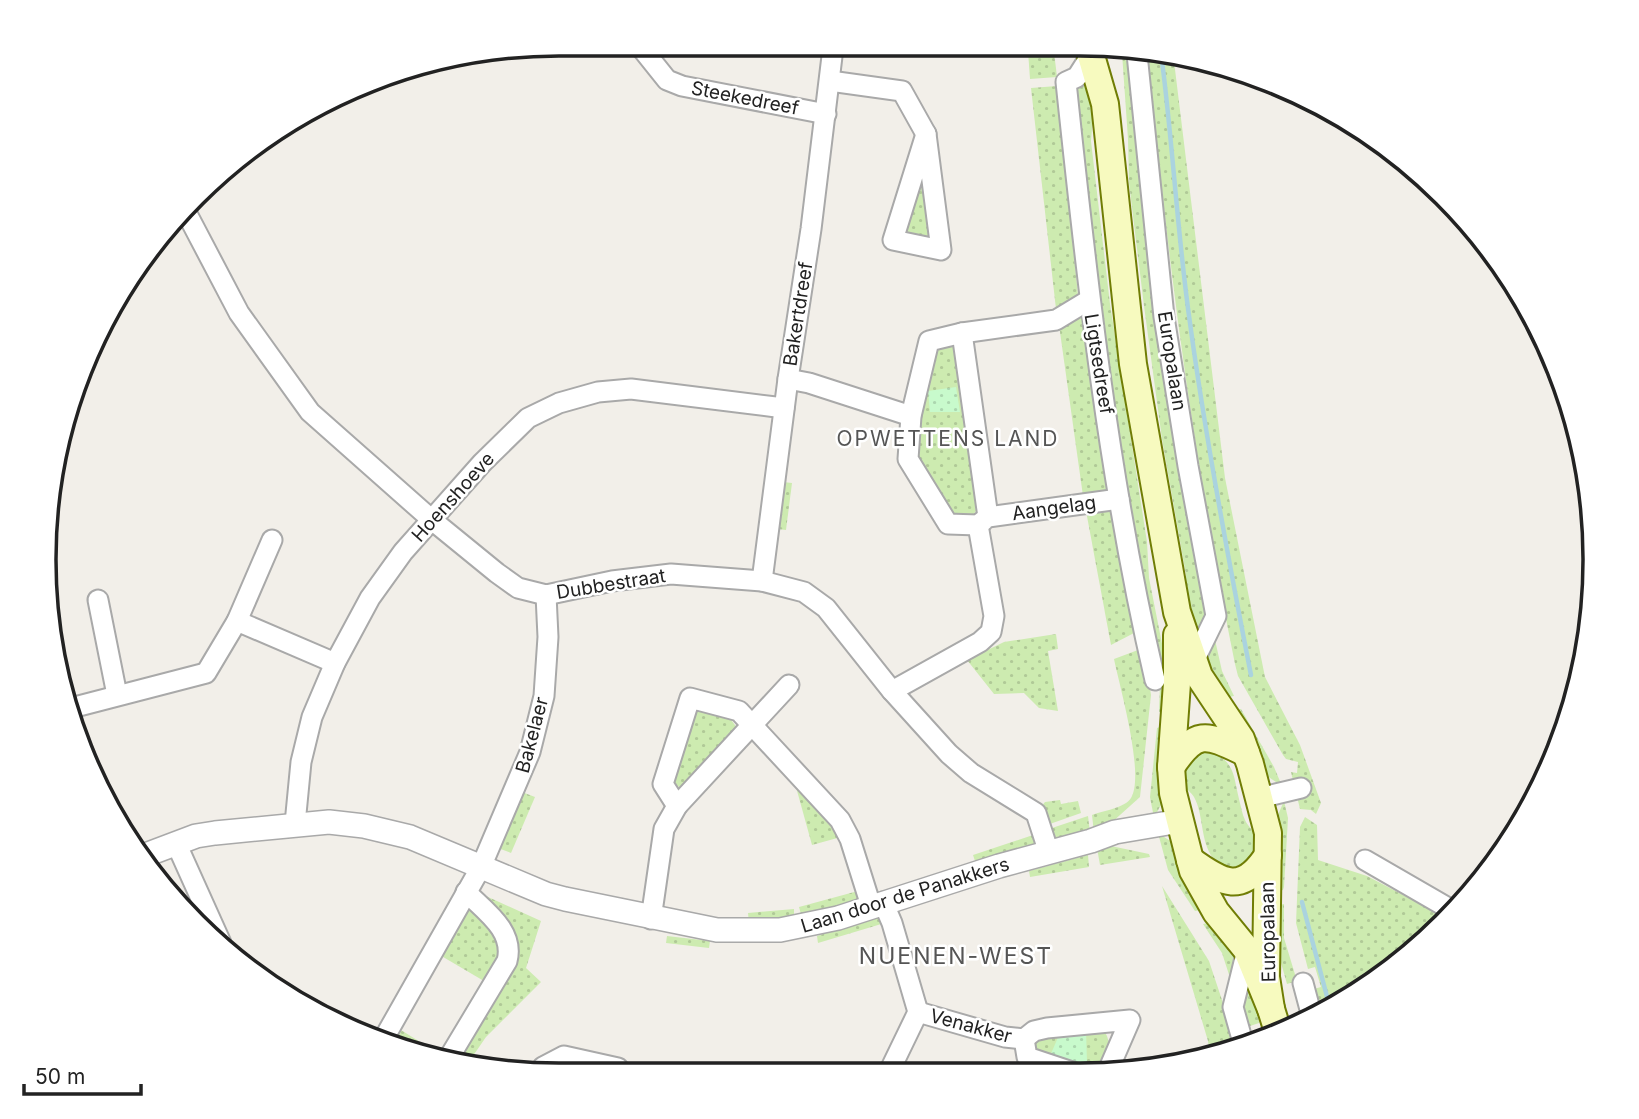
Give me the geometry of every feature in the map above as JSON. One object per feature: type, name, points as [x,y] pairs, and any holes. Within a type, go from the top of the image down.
[{"type":"main road","name":"Europalaan","points":[[1098,57],[1133,364],[1177,612],[1199,676],[1241,739],[1246,752]]},
{"type":"main road","name":"Europalaan","points":[[1171,767],[1177,683],[1177,612]]},
{"type":"main road","points":[[1198,738],[1215,739],[1246,752],[1268,833],[1268,855],[1254,874],[1233,882],[1215,877],[1190,860],[1173,793],[1171,767],[1184,748],[1198,738]]},
{"type":"main road","name":"Europalaan","points":[[1268,855],[1266,977],[1271,1009]]},
{"type":"main road","name":"Europalaan","points":[[1190,860],[1193,871],[1216,912],[1247,950],[1275,1023]]},
{"type":"street","name":"Steekedreef","points":[[648,56],[667,80],[682,86],[826,114]]},
{"type":"street","name":"Bakertdreef","points":[[762,580],[833,56]]},
{"type":"street","name":"Ligtsedreef","points":[[1095,56],[1077,78],[1066,82],[1089,300],[1119,499],[1155,680]]},
{"type":"street","name":"Europalaan","points":[[1138,59],[1164,317],[1216,616],[1194,661]]},
{"type":"street","points":[[830,81],[902,91],[926,134],[941,250],[893,240],[926,134]]},
{"type":"street","name":"Dubbestraat","points":[[189,218],[239,313],[310,412],[432,520],[497,573],[519,588],[546,595],[612,581],[671,574],[762,580],[796,589],[819,601],[892,691],[949,754],[971,773],[1036,813],[1048,853]]},
{"type":"street","name":"Aangelag","points":[[1089,300],[1056,320],[962,333],[929,341],[911,416],[908,459],[948,524],[1119,499]]},
{"type":"street","name":"Aangelag","points":[[892,691],[980,642],[991,632],[995,616],[962,333]]},
{"type":"street","points":[[788,379],[809,383],[911,416]]},
{"type":"street","name":"Hoenshoeve","points":[[295,824],[301,762],[312,717],[335,663],[370,598],[403,552],[482,463],[528,418],[559,403],[598,391],[631,389],[784,408]]},
{"type":"street","points":[[78,706],[206,673],[237,621],[272,540]]},
{"type":"street","name":"Bakelaer","points":[[387,1032],[481,867],[530,752],[544,696],[548,637],[546,595]]},
{"type":"street","points":[[98,600],[117,695]]},
{"type":"street","points":[[237,621],[335,663]]},
{"type":"street","points":[[651,919],[664,829],[677,806],[789,685]]},
{"type":"street","points":[[677,806],[663,784],[690,698],[739,711],[840,820],[877,904],[892,923],[918,1012],[893,1063]]},
{"type":"street","points":[[1259,797],[1301,788]]},
{"type":"street","name":"Laan door de Panakkers","points":[[151,853],[215,832],[329,822],[364,826],[410,837],[546,894],[651,919],[717,930],[780,930],[813,925],[1115,832],[1180,821]]},
{"type":"street","points":[[176,843],[211,923]]},
{"type":"street","points":[[1366,860],[1445,906]]},
{"type":"street","points":[[453,1051],[507,961],[510,951],[509,940],[503,931],[466,892]]},
{"type":"street","points":[[1241,1036],[1233,1007],[1247,950]]},
{"type":"street","name":"Europalaan","points":[[1303,984],[1309,1007]]},
{"type":"street","name":"Venakker","points":[[918,1012],[1005,1037],[1024,1039],[1034,1031],[1047,1028],[1129,1020],[1112,1062]]},
{"type":"street","name":"Venakker","points":[[1024,1039],[1027,1057],[1045,1063]]},
{"type":"street","points":[[551,1063],[564,1056],[596,1063]]},
{"type":"green space","points":[[1028,56],[1054,56],[1057,77],[1030,79]]},
{"type":"green space","points":[[1122,58],[1133,59],[1210,613],[1195,638],[1187,616],[1186,575],[1162,439],[1144,306],[1129,183]]},
{"type":"green space","points":[[1149,61],[1175,65],[1225,478],[1265,677],[1300,745],[1321,803],[1316,814],[1311,810],[1300,809],[1291,772],[1297,773],[1298,762],[1286,759],[1283,755],[1238,676],[1194,436],[1164,207]]},
{"type":"green space","points":[[1089,73],[1095,92],[1091,141],[1110,304],[1147,542],[1149,578],[1171,689],[1171,709],[1159,712],[1160,684],[1135,555],[1090,262],[1076,90]]},
{"type":"green space","points":[[1057,86],[1078,295],[1056,309],[1031,88]]},
{"type":"green space","points":[[924,155],[930,239],[905,233]]},
{"type":"green space","points":[[1081,312],[1108,492],[1083,496],[1059,325]]},
{"type":"green space","points":[[953,343],[957,348],[976,511],[973,515],[956,517],[912,459],[932,349]]},
{"type":"green space","points":[[956,387],[960,412],[930,412],[928,391]]},
{"type":"green space","points":[[783,482],[792,483],[786,530],[777,529]]},
{"type":"green space","points":[[1110,507],[1134,633],[1111,645],[1086,511]]},
{"type":"green space","points":[[1213,631],[1222,671],[1234,696],[1219,699],[1200,658]]},
{"type":"green space","points":[[1056,634],[1058,649],[1048,651],[1058,711],[1039,708],[1024,693],[994,694],[967,660],[1004,642]]},
{"type":"green space","points":[[1138,650],[1144,682],[1149,682],[1151,695],[1140,797],[1110,824],[1094,833],[1092,815],[1124,804],[1131,798],[1135,787],[1133,752],[1114,659]]},
{"type":"green space","points":[[697,708],[727,714],[737,728],[708,758],[685,788],[681,789],[674,782]]},
{"type":"green space","points":[[1241,709],[1282,786],[1261,772],[1229,710]]},
{"type":"green space","points":[[1170,723],[1166,795],[1154,818],[1150,797],[1157,728]]},
{"type":"green space","points":[[1206,751],[1228,763],[1234,775],[1244,818],[1256,838],[1252,854],[1234,867],[1219,864],[1213,858],[1204,836],[1197,804],[1184,784],[1184,768],[1198,753]]},
{"type":"green space","points":[[799,784],[837,824],[841,837],[812,845],[796,787]]},
{"type":"green space","points":[[522,792],[535,797],[511,853],[498,848]]},
{"type":"green space","points":[[1060,800],[1061,804],[1078,801],[1081,813],[1047,825],[1041,807],[1045,802]]},
{"type":"green space","points":[[1284,801],[1288,818],[1284,887],[1283,890],[1271,893],[1274,824]]},
{"type":"green space","points":[[1088,816],[1090,833],[1053,843],[1049,829]]},
{"type":"green space","points":[[1305,817],[1317,825],[1318,860],[1367,876],[1438,913],[1386,959],[1318,1003],[1314,989],[1321,987],[1315,967],[1308,969],[1296,923],[1300,827]]},
{"type":"green space","points":[[1158,833],[1178,846],[1208,909],[1195,911],[1168,870]]},
{"type":"green space","points":[[1036,834],[1039,845],[976,864],[973,855]]},
{"type":"green space","points":[[1111,846],[1149,854],[1150,857],[1100,865],[1097,848]]},
{"type":"green space","points":[[1088,855],[1089,867],[1030,877],[1029,871]]},
{"type":"green space","points":[[1162,886],[1209,961],[1235,1038],[1209,1046]]},
{"type":"green space","points":[[475,891],[541,921],[526,968],[541,982],[486,1037],[473,1055],[462,1053],[516,957]]},
{"type":"green space","points":[[858,891],[863,902],[802,918],[799,907]]},
{"type":"green space","points":[[468,900],[505,942],[489,984],[438,954]]},
{"type":"green space","points":[[1284,904],[1284,938],[1297,981],[1287,984],[1272,931],[1271,907]]},
{"type":"green space","points":[[794,909],[794,920],[749,923],[748,913]]},
{"type":"green space","points":[[885,913],[888,922],[818,943],[817,936]]},
{"type":"green space","points":[[1218,921],[1241,951],[1232,984],[1222,953],[1203,924]]},
{"type":"green space","points":[[667,936],[710,941],[709,948],[666,943]]},
{"type":"green space","points":[[1251,979],[1257,989],[1259,1023],[1244,1028],[1242,1011]]},
{"type":"green space","points":[[396,1027],[424,1045],[398,1036],[395,1035]]},
{"type":"green space","points":[[1092,1028],[1105,1032],[1109,1045],[1104,1062],[1065,1063],[1037,1053],[1035,1042],[1053,1035]]},
{"type":"green space","points":[[1086,1031],[1087,1063],[1067,1062],[1050,1056],[1059,1035]]},
{"type":"waterway","points":[[1162,63],[1196,367],[1251,675]]},
{"type":"waterway","points":[[1302,902],[1327,998]]},
{"type":"district","name":"OPWETTENS LAND","points":[[948,438]]},
{"type":"district","name":"NUENEN-WEST","points":[[956,956]]}]
